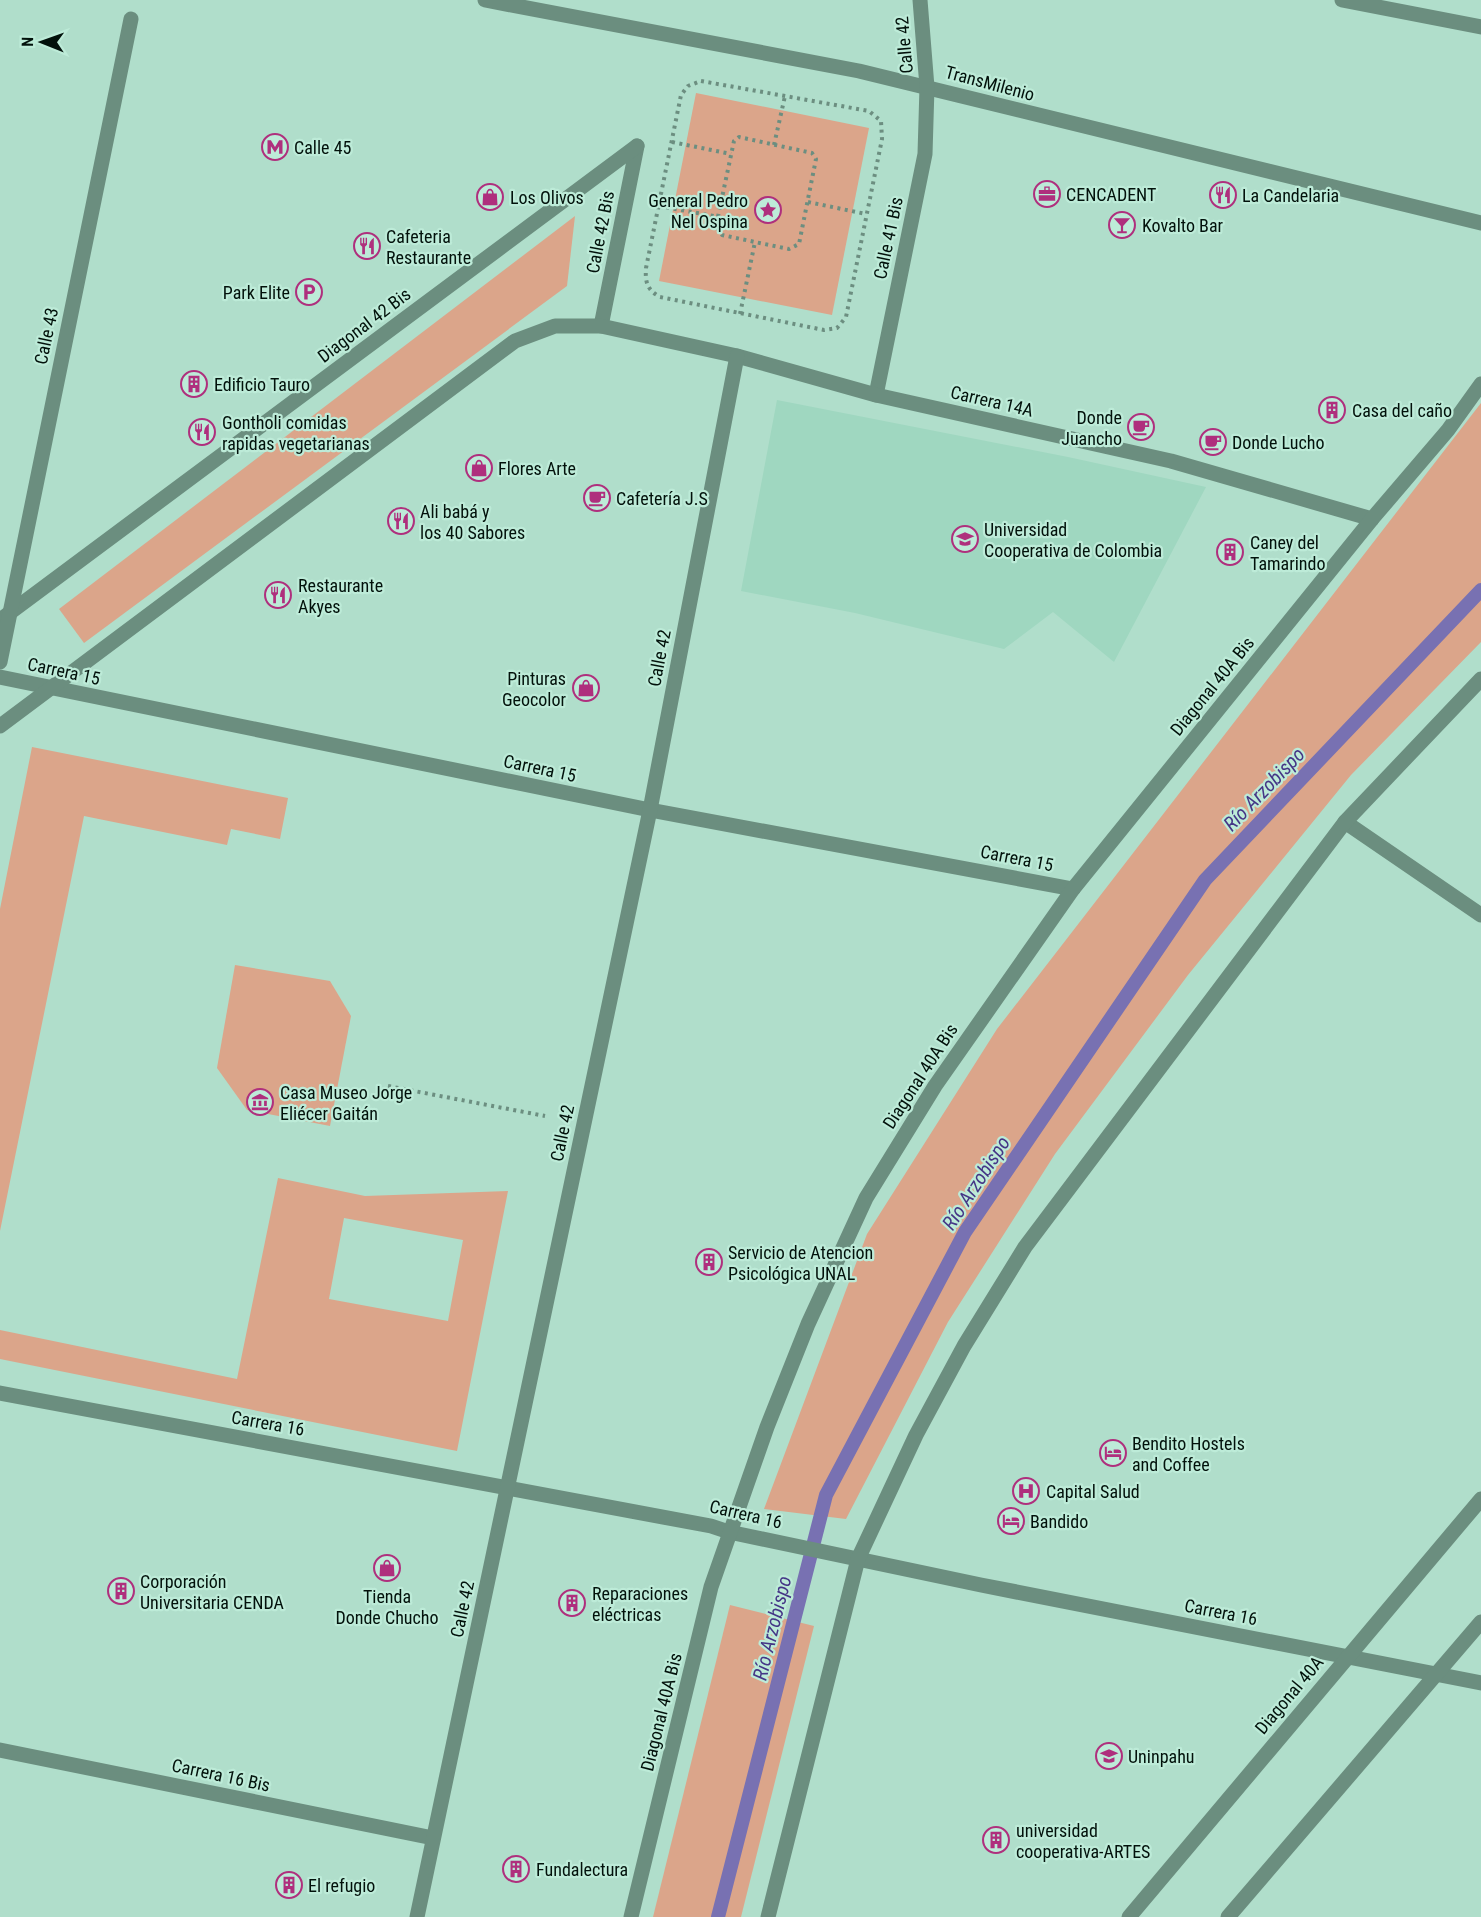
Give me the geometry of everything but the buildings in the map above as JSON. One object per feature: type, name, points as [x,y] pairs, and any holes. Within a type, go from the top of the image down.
[{"type":"street","name":"TransMilenio","points":[[485,0],[859,71],[1481,223]]},
{"type":"street","name":"Calle 42","points":[[920,0],[927,87]]},
{"type":"street","points":[[1342,0],[1481,27]]},
{"type":"street","name":"Calle 43","points":[[0,662],[4,617],[131,19]]},
{"type":"street","name":"Calle 41 Bis","points":[[876,395],[926,154],[927,87]]},
{"type":"street","name":"Diagonal 42 Bis","points":[[4,617],[637,146]]},
{"type":"street","name":"Calle 42 Bis","points":[[601,326],[637,146]]},
{"type":"street","points":[[0,726],[515,341],[555,326],[601,326]]},
{"type":"street","name":"Carrera 14A","points":[[601,326],[736,356],[876,395],[1171,461],[1372,519]]},
{"type":"street","name":"Calle 42","points":[[417,1917],[650,810],[736,356]]},
{"type":"street","name":"Diagonal 40A Bis","points":[[631,1917],[711,1587],[736,1534],[808,1324],[866,1198],[935,1086],[1073,889],[1372,519],[1448,430],[1481,384]]},
{"type":"street","name":"Carrera 15","points":[[0,677],[650,810],[1073,889]]},
{"type":"street","points":[[768,1917],[858,1559],[916,1435],[953,1366],[1025,1247],[1345,822],[1481,679]]},
{"type":"street","points":[[1345,822],[1481,915]]},
{"type":"street","name":"Carrera 16","points":[[0,1394],[508,1486],[711,1526],[736,1534],[841,1556],[1481,1683]]},
{"type":"street","name":"Diagonal 40A","points":[[1129,1917],[1481,1499]]},
{"type":"street","points":[[1228,1917],[1481,1622]]},
{"type":"street","name":"Carrera 16 Bis","points":[[0,1750],[433,1838]]},
{"type":"path","points":[[693,82],[869,111],[881,121],[882,139],[846,317],[837,328],[824,330],[660,297],[651,293],[645,276],[672,142],[681,95],[693,82]]},
{"type":"path","points":[[774,145],[785,96]]},
{"type":"path","points":[[739,137],[812,153],[815,156],[808,202],[797,247],[789,249],[722,236],[716,226],[731,154],[734,141],[739,137]]},
{"type":"path","points":[[672,142],[731,154]]},
{"type":"path","points":[[808,202],[866,214]]},
{"type":"path","points":[[659,206],[718,217]]},
{"type":"path","points":[[740,314],[755,242]]},
{"type":"path","points":[[388,1086],[545,1116]]},
{"type":"shaded area","points":[[696,93],[869,128],[832,315],[659,281]]},
{"type":"shaded area","points":[[575,216],[567,286],[84,643],[59,609]]},
{"type":"shaded area","name":"Universidad Cooperativa de Colombia","points":[[777,400],[1068,457],[1206,487],[1114,662],[1053,612],[1004,649],[855,613],[741,591]]},
{"type":"shaded area","points":[[1481,403],[1481,642],[1351,775],[1188,975],[1055,1154],[948,1322],[846,1519],[764,1509],[867,1234],[997,1029]]},
{"type":"shaded area","points":[[32,747],[288,798],[280,839],[231,829],[227,845],[84,816],[0,1231],[0,909]]},
{"type":"shaded area","points":[[235,965],[330,981],[351,1016],[330,1126],[247,1110],[217,1068]]},
{"type":"shaded area","points":[[278,1178],[365,1196],[508,1191],[457,1451],[0,1359],[0,1330],[237,1379]],"holes":[[[344,1218],[463,1240],[448,1321],[329,1299]]]},
{"type":"shaded area","points":[[730,1605],[814,1626],[741,1917],[653,1917]]},
{"type":"waterway","name":"Río Arzobispo","points":[[718,1917],[826,1495],[965,1232],[1205,880],[1481,590]]},
{"type":"place","name":"Calle 45","points":[[275,147]]},
{"type":"place","name":"CENCADENT","points":[[1047,194]]},
{"type":"place","name":"La Candelaria","points":[[1223,195]]},
{"type":"place","name":"Los Olivos","points":[[490,197]]},
{"type":"place","name":"General Pedro Nel Ospina","points":[[768,210]]},
{"type":"place","name":"Kovalto Bar","points":[[1122,225]]},
{"type":"place","name":"Cafeteria Restaurante","points":[[367,246]]},
{"type":"place","name":"Park Elite","points":[[309,292]]},
{"type":"place","name":"Edificio Tauro","points":[[194,384]]},
{"type":"place","name":"Casa del caño","points":[[1332,410]]},
{"type":"place","name":"Donde Juancho","points":[[1141,427]]},
{"type":"place","name":"Gontholi comidas rapidas vegetarianas","points":[[202,432]]},
{"type":"place","name":"Donde Lucho","points":[[1213,442]]},
{"type":"place","name":"Flores Arte","points":[[479,468]]},
{"type":"place","name":"Cafetería J.S","points":[[597,498]]},
{"type":"place","name":"Ali babá y los 40 Sabores","points":[[401,521]]},
{"type":"place","name":"Universidad Cooperativa de Colombia","points":[[965,539]]},
{"type":"place","name":"Caney del Tamarindo","points":[[1230,552]]},
{"type":"place","name":"Restaurante Akyes","points":[[278,595]]},
{"type":"place","name":"Pinturas Geocolor","points":[[586,688]]},
{"type":"place","name":"Casa Museo Jorge Eliécer Gaitán","points":[[260,1102]]},
{"type":"place","name":"Servicio de Atencion Psicológica UNAL","points":[[709,1262]]},
{"type":"place","name":"Bendito Hostels and Coffee","points":[[1113,1453]]},
{"type":"place","name":"Capital Salud","points":[[1026,1491]]},
{"type":"place","name":"Bandido","points":[[1011,1521]]},
{"type":"place","name":"Tienda Donde Chucho","points":[[387,1568]]},
{"type":"place","name":"Corporación Universitaria CENDA","points":[[121,1591]]},
{"type":"place","name":"Reparaciones eléctricas","points":[[572,1603]]},
{"type":"place","name":"Uninpahu","points":[[1109,1756]]},
{"type":"place","name":"universidad cooperativa-ARTES","points":[[996,1840]]},
{"type":"place","name":"Fundalectura","points":[[516,1869]]},
{"type":"place","name":"El refugio","points":[[289,1885]]}]
